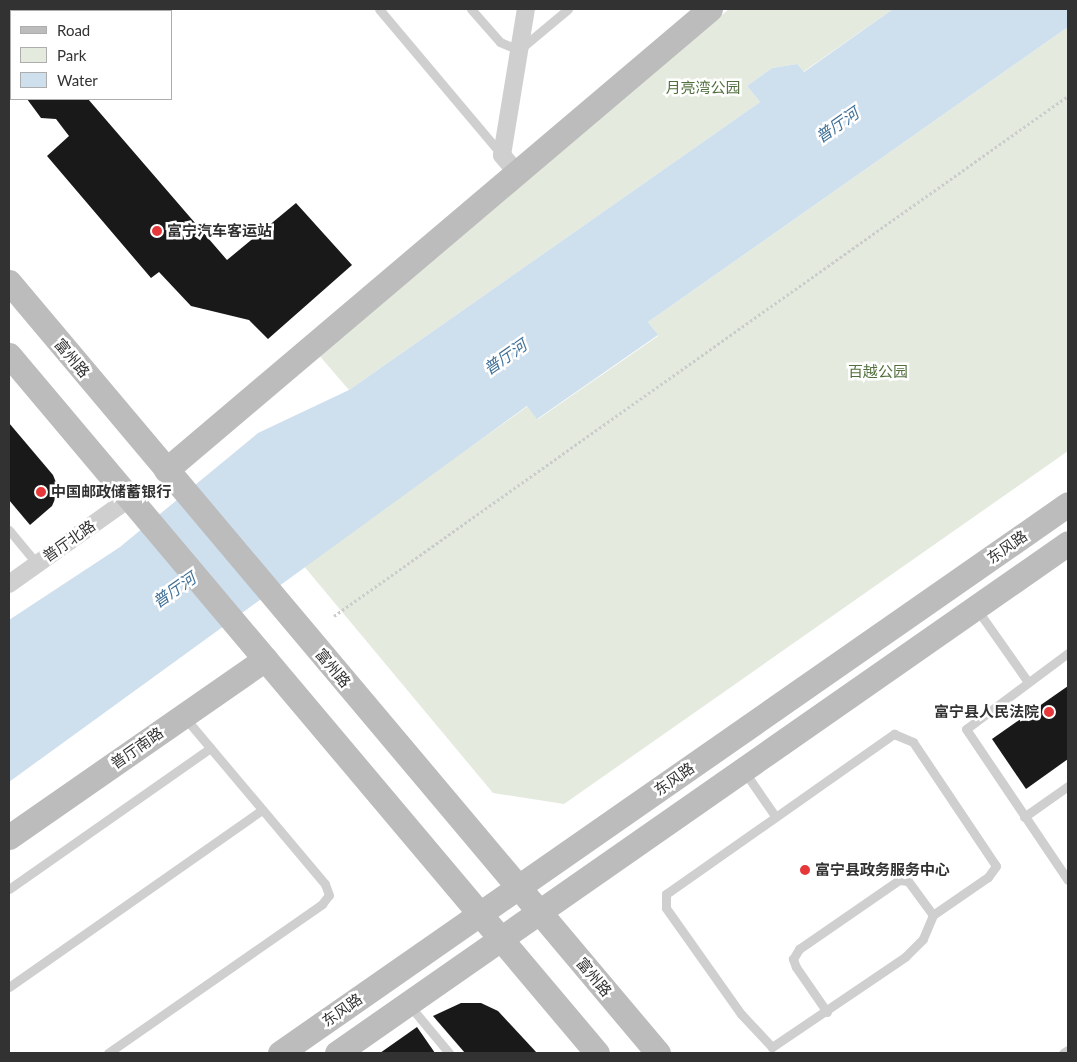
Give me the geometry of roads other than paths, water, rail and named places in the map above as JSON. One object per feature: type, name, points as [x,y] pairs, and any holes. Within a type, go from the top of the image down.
[{"type":"main road","points":[[166,470],[509,164],[710,9]]},
{"type":"main road","name":"富州路","points":[[9,282],[658,1053]]},
{"type":"main road","points":[[9,355],[596,1053]]},
{"type":"main road","name":"东风路","points":[[280,1053],[1068,504]]},
{"type":"main road","points":[[337,1053],[1068,544]]},
{"type":"main road","name":"普厅南路","points":[[9,838],[265,659]]},
{"type":"street","points":[[509,164],[519,50],[526,9]]},
{"type":"street","name":"普厅北路","points":[[9,584],[130,498]]},
{"type":"lane","points":[[379,9],[509,164]]},
{"type":"lane","points":[[471,9],[500,42],[519,50],[568,9]]},
{"type":"lane","points":[[9,530],[38,564]]},
{"type":"lane","points":[[976,608],[1028,682]]},
{"type":"lane","points":[[1068,653],[966,729],[1068,880]]},
{"type":"lane","points":[[108,1053],[327,900],[325,884],[183,716]]},
{"type":"lane","points":[[908,736],[996,866],[988,877],[933,915],[915,948],[782,1044],[768,1044],[741,1014],[665,904],[670,890],[775,816],[887,738],[908,736]]},
{"type":"lane","points":[[9,889],[210,748]]},
{"type":"lane","points":[[743,770],[775,816]]},
{"type":"lane","points":[[1024,817],[1068,786]]},
{"type":"lane","points":[[9,987],[262,810]]},
{"type":"lane","points":[[827,1012],[794,963],[799,949],[899,880],[912,884],[933,915]]},
{"type":"lane","points":[[408,1004],[449,1053]]},
{"type":"lane","points":[[1063,1053],[1068,1050]]},
{"type":"water","name":"普厅河","points":[[893,9],[1068,9],[1068,27],[648,322],[658,335],[537,419],[527,406],[9,782],[9,620],[120,547],[258,433],[349,390],[760,102],[747,86],[772,68],[797,64],[804,72]]},
{"type":"place","name":"富宁汽车客运站","points":[[157,231]]},
{"type":"place","name":"中国邮政储蓄银行","points":[[41,492]]},
{"type":"place","name":"富宁县人民法院","points":[[1049,712]]},
{"type":"place","name":"富宁县政务服务中心","points":[[805,870]]},
{"type":"park label","name":"月亮湾公园","points":[[703,88]]},
{"type":"park label","name":"百越公园","points":[[878,372]]}]
